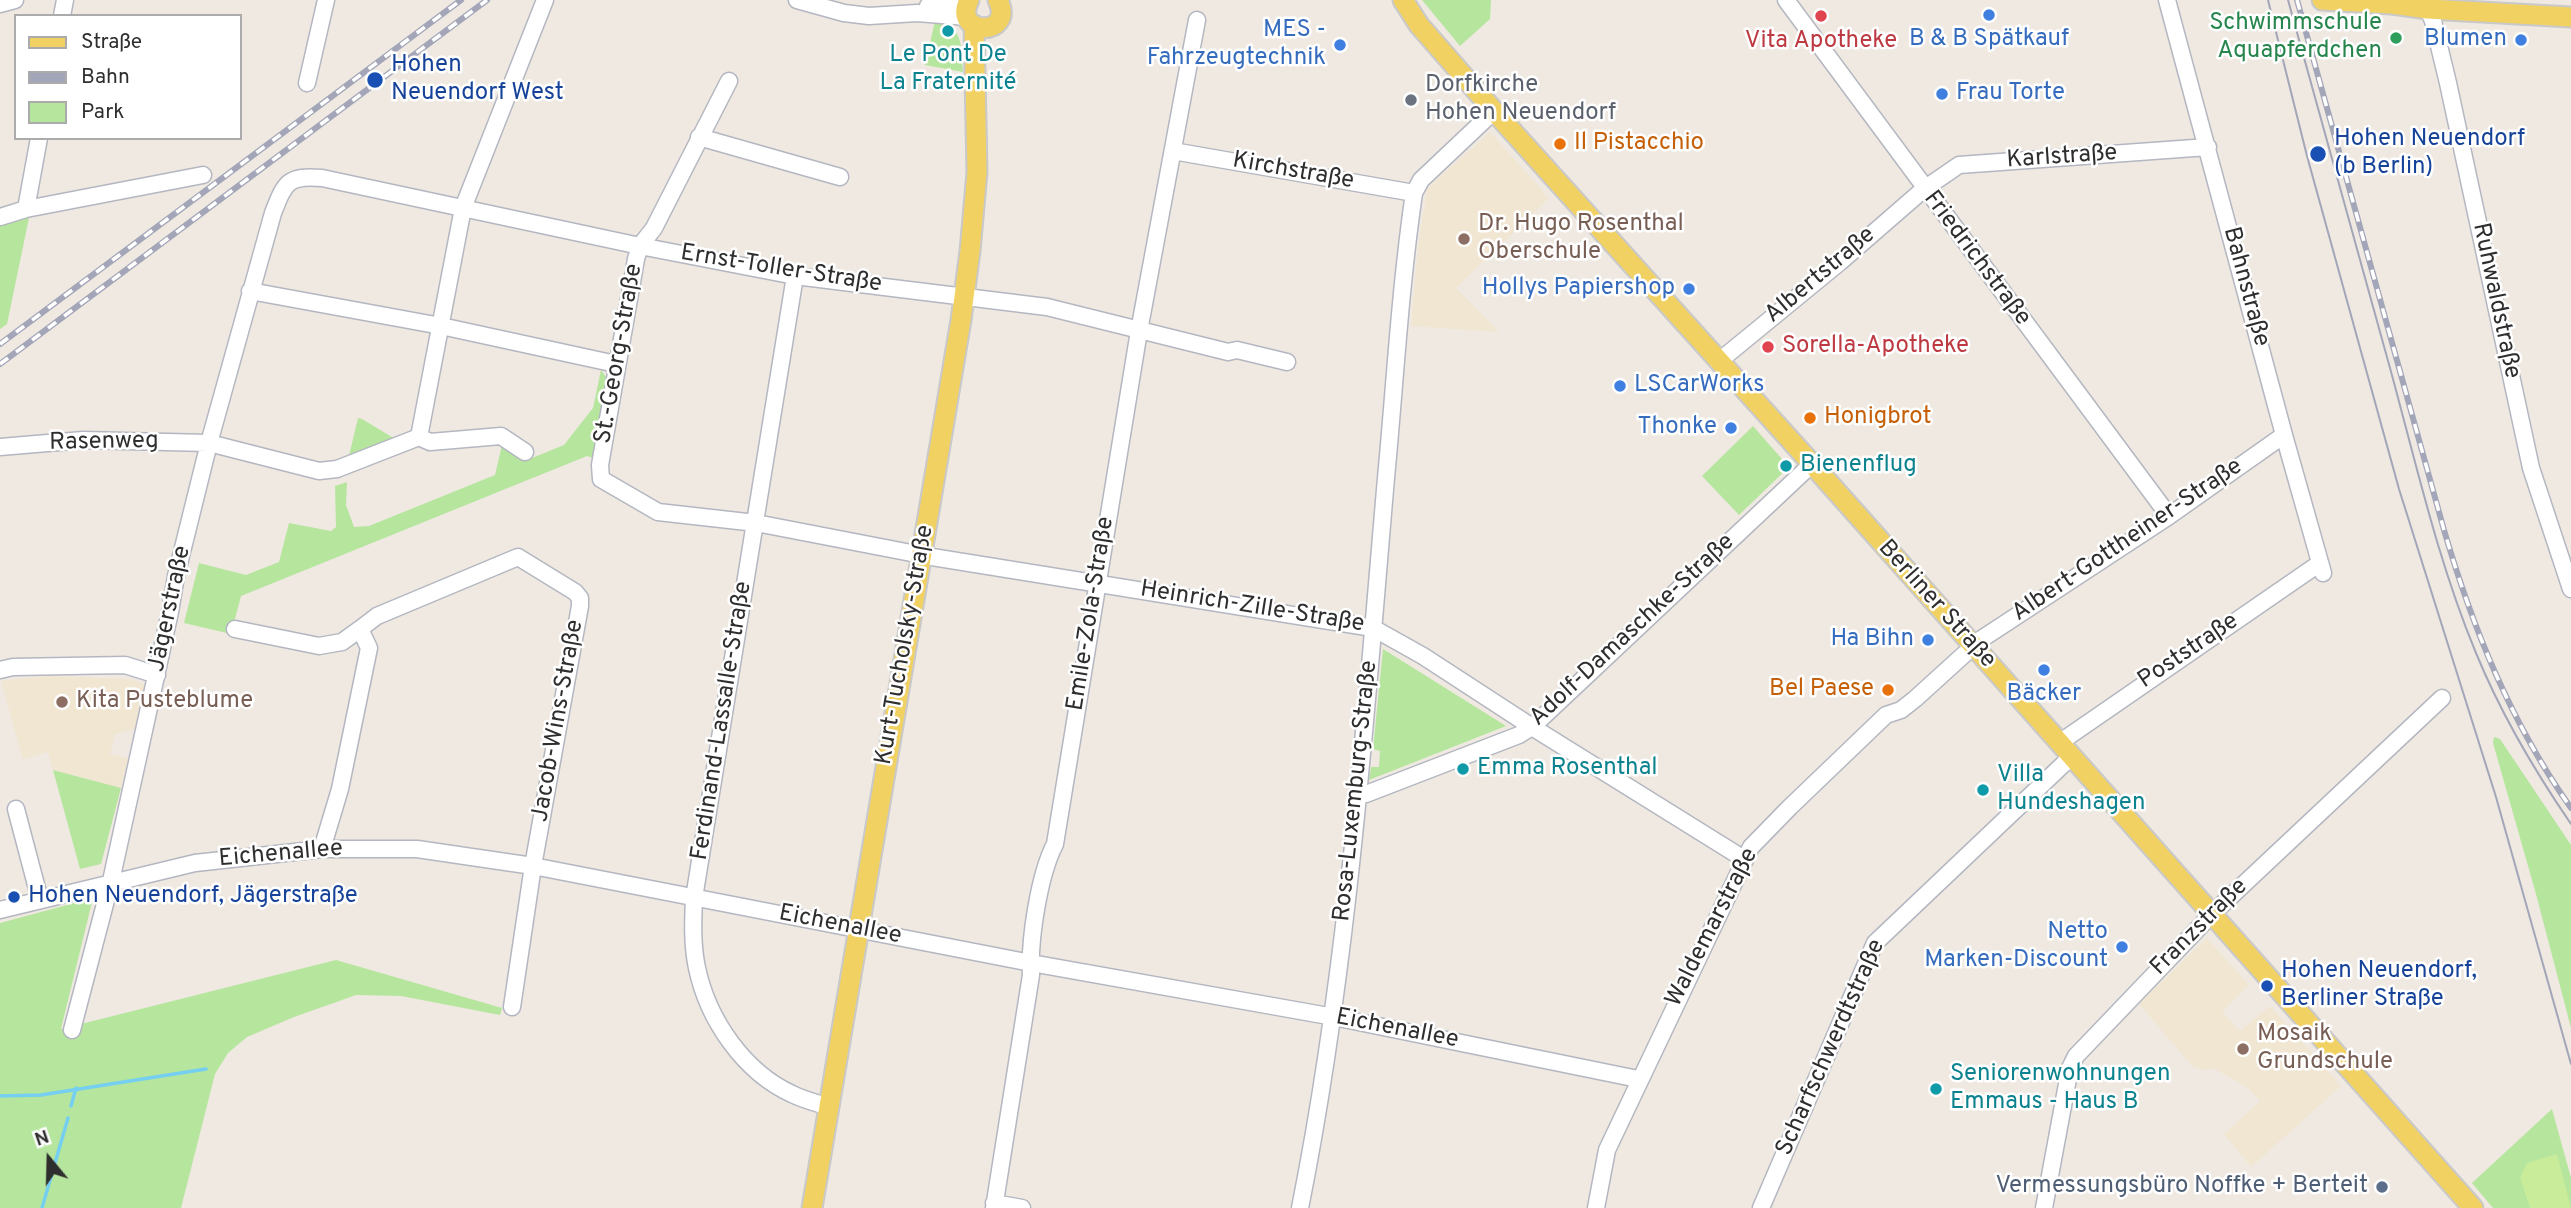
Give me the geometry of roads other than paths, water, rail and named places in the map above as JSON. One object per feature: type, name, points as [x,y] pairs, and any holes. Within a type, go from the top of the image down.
[{"type":"main road","name":"Berliner Straße","points":[[1403,0],[1419,25],[1494,111],[1812,464],[2473,1208]]},
{"type":"main road","points":[[2322,0],[2427,5],[2571,17]]},
{"type":"main road","points":[[973,14],[999,20],[1005,3]]},
{"type":"main road","name":"Kurt-Tucholsky-Straße","points":[[812,1208],[964,297],[977,183],[973,14]]},
{"type":"street","points":[[0,4],[15,0]]},
{"type":"street","points":[[307,83],[326,0]]},
{"type":"street","points":[[525,452],[501,436],[430,442],[419,437],[463,208],[545,0]]},
{"type":"street","points":[[797,0],[844,13],[869,16],[917,13],[925,7],[973,14]]},
{"type":"street","name":"Friedrichstraße","points":[[1786,0],[2169,516]]},
{"type":"street","name":"Bahnstraße","points":[[2167,0],[2322,568]]},
{"type":"street","name":"Ruhwaldstraße","points":[[2427,5],[2448,83],[2531,468],[2571,589]]},
{"type":"street","name":"Emile-Zola-Straße","points":[[994,1205],[1031,975],[1046,862],[1055,844],[1139,331],[1197,20]]},
{"type":"street","name":"St.-Georg-Straße","points":[[658,512],[601,479],[600,465],[616,364],[640,246],[654,228],[729,81]]},
{"type":"street","points":[[1414,193],[1421,180],[1494,111]]},
{"type":"street","points":[[699,136],[840,177]]},
{"type":"street","points":[[26,209],[39,140]]},
{"type":"street","name":"Karlstraße","points":[[1924,188],[1959,165],[2208,147]]},
{"type":"street","name":"Kirchstraße","points":[[1173,151],[1414,193]]},
{"type":"street","points":[[0,217],[26,209],[204,175]]},
{"type":"street","name":"Ernst-Toller-Straße","points":[[281,191],[290,179],[303,176],[322,178],[795,276],[1047,307],[1228,352],[1237,350],[1287,362]]},
{"type":"street","name":"Albertstraße","points":[[1718,362],[1840,262],[1924,188]]},
{"type":"street","name":"Jägerstraße","points":[[72,1030],[111,881],[176,576],[209,443],[250,291],[281,191]]},
{"type":"street","name":"Rosa-Luxemburg-Straße","points":[[1300,1208],[1334,1017],[1373,628],[1402,292],[1414,193]]},
{"type":"street","name":"Ferdinand-Lassalle-Straße","points":[[795,276],[694,898],[693,935],[697,969],[709,1006],[734,1047],[761,1074],[792,1094],[828,1107]]},
{"type":"street","points":[[250,291],[441,326],[616,364]]},
{"type":"street","name":"Albert-Gottheiner-Straße","points":[[1972,646],[2169,516],[2284,435]]},
{"type":"street","name":"Rasenweg","points":[[0,447],[83,440],[209,443],[319,471],[337,469],[419,437]]},
{"type":"street","name":"Adolf-Damaschke-Straße","points":[[1356,795],[1366,794],[1416,775],[1532,727],[1812,464]]},
{"type":"street","name":"Heinrich-Zille-Straße","points":[[658,512],[756,523],[921,554],[1373,628],[1423,656],[1744,859]]},
{"type":"street","name":"Jacob-Wins-Straße","points":[[235,629],[319,646],[342,642],[377,616],[519,557],[575,592],[580,598],[533,866],[512,1007]]},
{"type":"street","name":"Poststraße","points":[[2066,749],[2322,568]]},
{"type":"street","points":[[322,849],[340,789],[369,648],[360,629]]},
{"type":"street","name":"Waldemarstraße","points":[[1596,1208],[1603,1161],[1638,1079],[1751,847],[1886,715],[1900,710],[1915,699],[1972,646]]},
{"type":"street","points":[[0,670],[125,665],[157,675]]},
{"type":"street","name":"Franzstraße","points":[[2043,1208],[2070,1068],[2076,1056],[2212,914],[2442,698]]},
{"type":"street","name":"Scharfschwerdtstraße","points":[[1761,1208],[1875,943],[2066,749]]},
{"type":"street","points":[[16,810],[40,900]]},
{"type":"street","name":"Eichenallee","points":[[0,910],[111,881],[195,863],[322,849],[417,849],[533,866],[1031,963],[1334,1017],[1638,1079]]},
{"type":"street","points":[[994,1205],[1022,1208]]},
{"type":"waterway","points":[[0,1096],[41,1095],[206,1069]]},
{"type":"waterway","points":[[71,1106],[76,1088]]},
{"type":"waterway","points":[[42,1208],[68,1118]]},
{"type":"tram line","points":[[2268,0],[2307,156],[2399,489],[2496,797],[2571,1064]]},
{"type":"tram line","points":[[2288,0],[2429,512],[2462,619],[2507,720],[2571,824]]},
{"type":"railway","points":[[0,344],[461,0]]},
{"type":"railway","points":[[0,364],[487,0]]},
{"type":"railway","points":[[2297,0],[2455,567],[2481,639],[2512,709],[2571,808]]},
{"type":"place","name":"B & B Spätkauf","points":[[1989,15]]},
{"type":"place","name":"Vita Apotheke","points":[[1821,16]]},
{"type":"place","name":"Le Pont De La Fraternité","points":[[948,31]]},
{"type":"place","name":"Schwimmschule Aquapferdchen","points":[[2396,38]]},
{"type":"place","name":"Blumen","points":[[2521,40]]},
{"type":"place","name":"MES - Fahrzeugtechnik","points":[[1340,45]]},
{"type":"place","name":"Hohen Neuendorf West","points":[[375,80]]},
{"type":"place","name":"Frau Torte","points":[[1942,94]]},
{"type":"place","name":"Dorfkirche Hohen Neuendorf","points":[[1411,100]]},
{"type":"place","name":"Il Pistacchio","points":[[1560,144]]},
{"type":"place","name":"Hohen Neuendorf (b Berlin)","points":[[2318,154]]},
{"type":"place","name":"Dr. Hugo Rosenthal Oberschule","points":[[1464,239]]},
{"type":"place","name":"Hollys Papiershop","points":[[1689,289]]},
{"type":"place","name":"Sorella-Apotheke","points":[[1768,347]]},
{"type":"place","name":"LSCarWorks","points":[[1620,386]]},
{"type":"place","name":"Honigbrot","points":[[1810,418]]},
{"type":"place","name":"Thonke","points":[[1731,428]]},
{"type":"place","name":"Bienenflug","points":[[1786,466]]},
{"type":"place","name":"Ha Bihn","points":[[1928,640]]},
{"type":"place","name":"Bäcker","points":[[2044,670]]},
{"type":"place","name":"Bel Paese","points":[[1888,690]]},
{"type":"place","name":"Kita Pusteblume","points":[[62,702]]},
{"type":"place","name":"Emma Rosenthal","points":[[1463,769]]},
{"type":"place","name":"Villa Hundeshagen","points":[[1983,790]]},
{"type":"place","name":"Hohen Neuendorf, Jägerstraße","points":[[14,897]]},
{"type":"place","name":"Netto Marken-Discount","points":[[2122,947]]},
{"type":"place","name":"Hohen Neuendorf, Berliner Straße","points":[[2267,986]]},
{"type":"place","name":"Mosaik Grundschule","points":[[2243,1049]]},
{"type":"place","name":"Seniorenwohnungen Emmaus - Haus B","points":[[1936,1089]]},
{"type":"place","name":"Vermessungsbüro Noffke + Berteit","points":[[2382,1187]]}]
